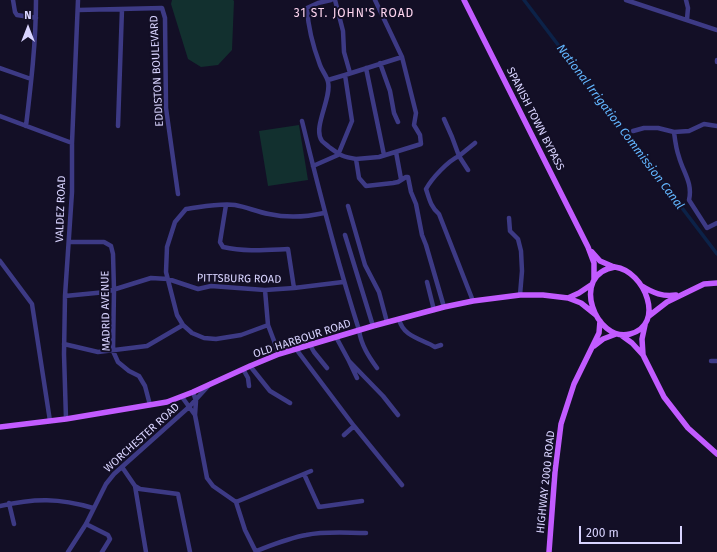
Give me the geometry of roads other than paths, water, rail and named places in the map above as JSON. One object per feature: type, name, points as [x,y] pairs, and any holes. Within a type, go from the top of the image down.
[{"type":"main road","name":"SPANISH TOWN BYPASS","points":[[464,0],[588,247],[594,264],[592,283]]},
{"type":"main road","name":"SPANISH TOWN BYPASS","points":[[588,247],[600,261],[615,268]]},
{"type":"main road","points":[[568,298],[579,293],[592,283],[602,272],[608,269],[622,269],[630,273],[642,286],[647,297],[649,316]]},
{"type":"main road","points":[[592,283],[591,301],[600,321],[632,343],[643,355],[664,397],[675,412],[688,428],[717,454]]},
{"type":"main road","points":[[643,355],[642,339],[645,325],[649,316],[667,302],[683,294],[704,284],[717,283]]},
{"type":"main road","points":[[642,286],[660,295],[667,296],[683,294]]},
{"type":"main road","name":"OLD HARBOUR ROAD","points":[[0,427],[66,419],[167,402],[182,397],[279,354],[387,322],[473,301],[520,295],[543,295],[568,298],[585,305],[596,315]]},
{"type":"main road","name":"HIGHWAY 2000 ROAD","points":[[549,552],[555,472],[561,424],[574,384],[598,333],[600,321]]},
{"type":"main road","points":[[619,335],[635,333],[645,325]]},
{"type":"main road","name":"HIGHWAY 2000 ROAD","points":[[592,348],[603,339],[619,335]]},
{"type":"street","points":[[13,0],[17,15],[36,18]]},
{"type":"street","points":[[26,126],[36,18],[36,0]]},
{"type":"street","name":"VALDEZ ROAD","points":[[66,419],[64,344],[65,296],[72,192],[72,143],[78,0]]},
{"type":"street","points":[[331,0],[317,1],[307,8],[308,20],[320,66],[328,80],[328,95],[322,115],[319,133],[322,141],[338,155],[343,158],[356,159],[373,158],[421,144],[420,135],[414,125],[416,113],[415,106],[402,57],[374,0]]},
{"type":"street","points":[[313,166],[338,155],[352,121],[343,31],[335,0]]},
{"type":"street","points":[[626,0],[717,30]]},
{"type":"street","points":[[686,0],[688,8],[687,19]]},
{"type":"street","name":"EDDISTON BOULEVARD","points":[[78,10],[162,8],[165,18],[166,108],[178,194]]},
{"type":"street","points":[[118,126],[122,9]]},
{"type":"street","points":[[328,80],[402,57]]},
{"type":"street","points":[[380,64],[390,91],[394,113],[398,122]]},
{"type":"street","points":[[0,68],[31,79]]},
{"type":"street","points":[[366,68],[384,155]]},
{"type":"street","points":[[0,116],[72,143]]},
{"type":"street","points":[[444,119],[459,156],[468,170]]},
{"type":"street","points":[[302,121],[324,213],[360,337],[367,354],[377,368]]},
{"type":"street","points":[[632,131],[644,128],[658,128],[674,132],[689,131],[704,124],[717,126]]},
{"type":"street","points":[[674,132],[679,158],[691,192],[689,200],[707,228],[717,224]]},
{"type":"street","points":[[473,301],[439,214],[434,210],[426,189],[433,179],[452,159],[459,156],[474,143]]},
{"type":"street","points":[[396,152],[401,179]]},
{"type":"street","points":[[356,159],[359,178],[366,186],[393,183],[408,177],[411,192],[416,204],[422,235],[444,307]]},
{"type":"street","points":[[268,325],[241,335],[216,339],[204,338],[192,333],[183,325],[176,315],[166,272],[167,247],[174,222],[186,209],[217,205],[236,206],[287,217],[306,217],[324,213]]},
{"type":"street","points":[[226,205],[220,242],[223,247],[236,250],[257,251],[288,249],[294,288]]},
{"type":"street","points":[[348,206],[365,265],[379,292],[387,322]]},
{"type":"street","points":[[508,218],[510,231],[518,239],[521,251],[522,271],[520,295]]},
{"type":"street","points":[[344,235],[373,326]]},
{"type":"street","name":"MADRID AVENUE","points":[[69,242],[104,242],[111,246],[113,254],[114,290],[113,351],[118,362],[129,371],[139,376],[145,386],[150,405]]},
{"type":"street","points":[[0,261],[32,304],[50,421]]},
{"type":"street","name":"PITTSBURG ROAD","points":[[65,296],[94,294],[114,290],[151,278],[168,279],[198,289],[211,286],[221,286],[265,290],[344,282]]},
{"type":"street","points":[[427,282],[434,310]]},
{"type":"street","points":[[265,290],[268,325],[279,354]]},
{"type":"street","points":[[399,319],[400,325],[404,331],[435,347],[441,345]]},
{"type":"street","points":[[64,344],[98,352],[147,346],[183,325]]},
{"type":"street","points":[[336,337],[356,378]]},
{"type":"street","points":[[310,345],[327,368]]},
{"type":"street","points":[[296,349],[354,426],[402,485]]},
{"type":"street","points":[[349,361],[383,396],[398,415]]},
{"type":"street","points":[[711,361],[717,361]]},
{"type":"street","points":[[250,366],[270,391],[290,403]]},
{"type":"street","points":[[243,369],[248,378],[249,386]]},
{"type":"street","name":"WORCHESTER ROAD","points":[[68,552],[86,524],[106,484],[122,467],[196,401],[210,384]]},
{"type":"street","points":[[193,392],[196,401],[195,415],[207,478],[213,486],[236,502],[245,530],[256,552],[280,541],[308,535],[366,533]]},
{"type":"street","points":[[182,397],[195,415]]},
{"type":"street","points":[[344,435],[354,426]]},
{"type":"street","points":[[122,467],[135,486],[146,552]]},
{"type":"street","points":[[236,502],[311,471]]},
{"type":"street","points":[[304,474],[319,507],[362,501]]},
{"type":"street","points":[[135,486],[140,489],[178,494],[190,552]]},
{"type":"street","points":[[0,506],[32,500],[55,499],[73,502],[93,508]]},
{"type":"street","points":[[9,504],[14,524]]},
{"type":"street","points":[[86,524],[108,535],[110,539],[102,552]]},
{"type":"waterway","name":"National Irrigation Commission Canal","points":[[524,0],[717,254]]},
{"type":"district","name":"31 ST. JOHN'S ROAD","points":[[354,14]]}]
